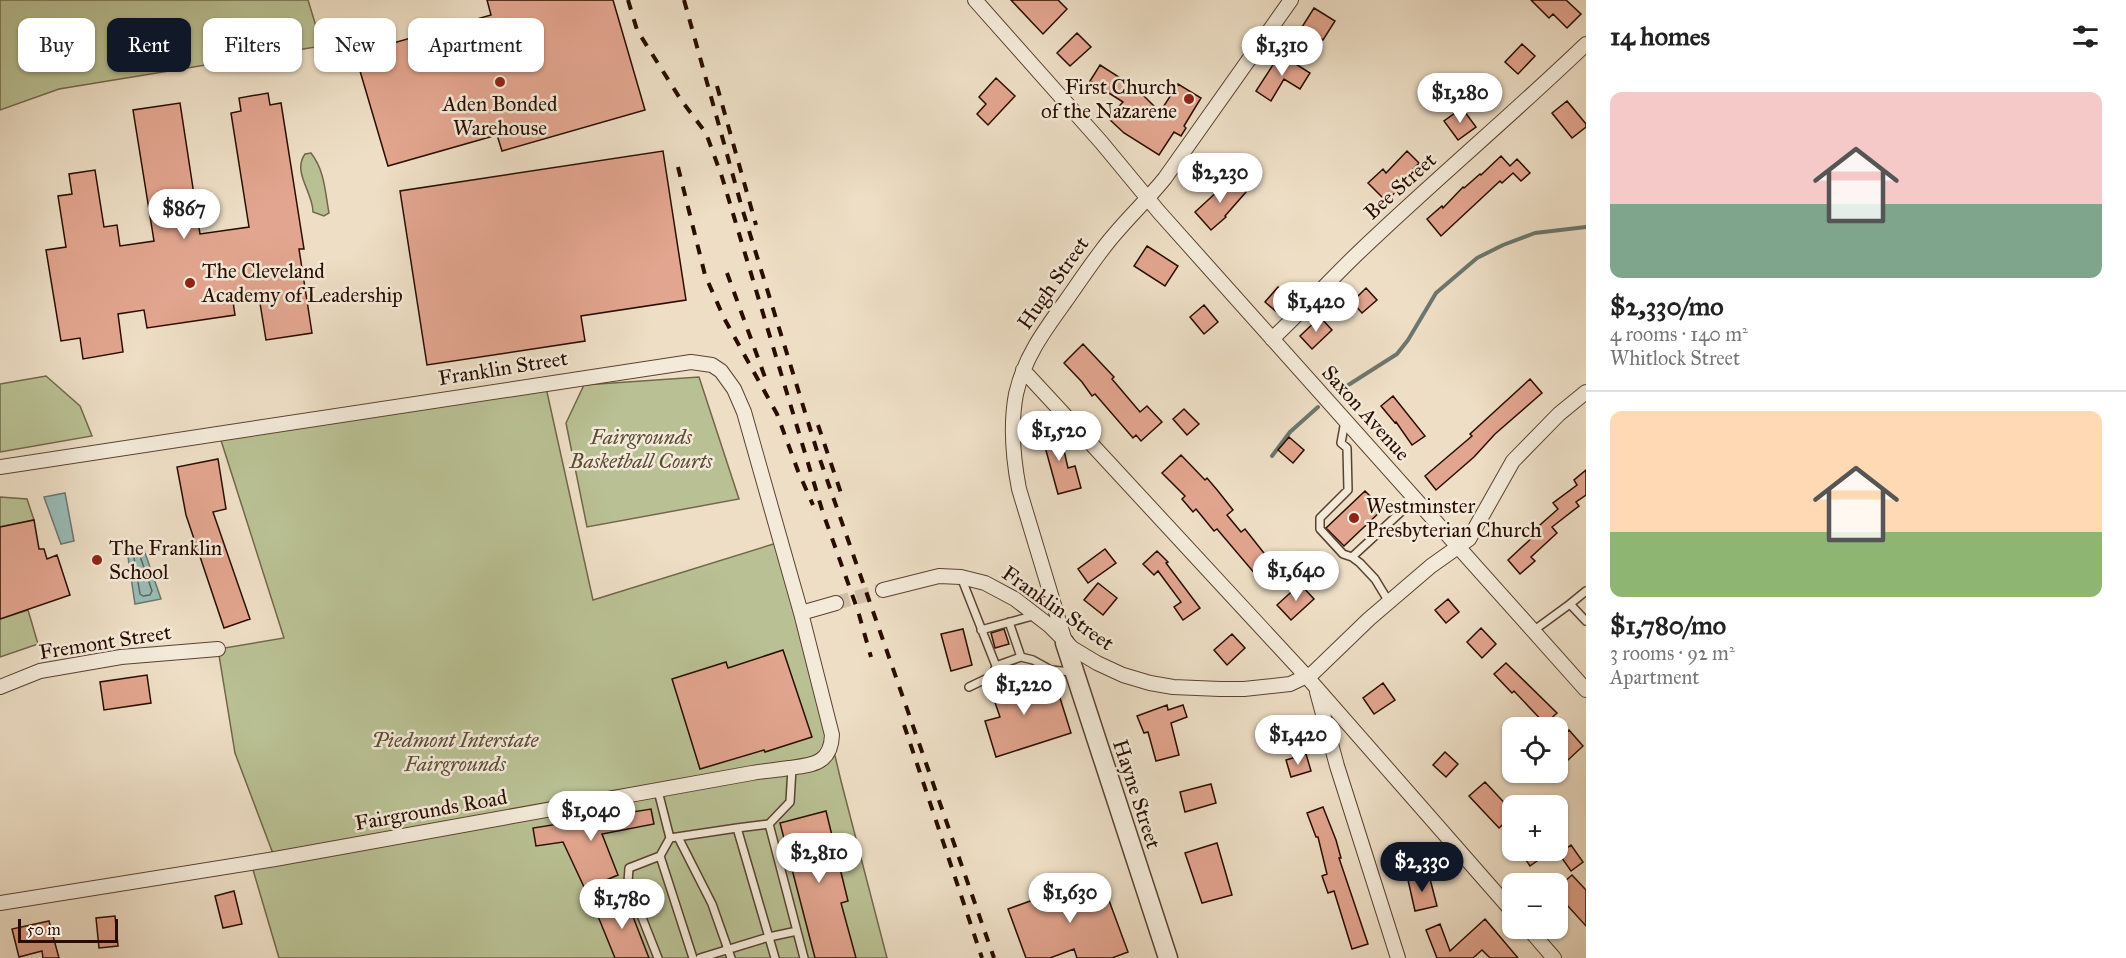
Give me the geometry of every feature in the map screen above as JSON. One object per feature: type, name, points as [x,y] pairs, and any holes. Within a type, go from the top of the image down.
[{"type":"street","name":"Saxon Avenue","points":[[975,0],[1101,142],[1147,198],[1586,690]]},
{"type":"street","name":"Hugh Street","points":[[1065,643],[1019,489],[1014,464],[1013,413],[1023,370],[1037,340],[1102,250],[1165,178],[1289,1]]},
{"type":"street","name":"Bee Street","points":[[1272,339],[1355,256],[1524,104],[1586,44]]},
{"type":"street","name":"Franklin Street","points":[[0,467],[219,435],[580,377],[702,362],[712,365],[728,379],[744,412],[801,613]]},
{"type":"street","points":[[1023,370],[1311,682],[1502,900]]},
{"type":"street","name":"Franklin Street","points":[[883,590],[939,576],[961,577],[985,583],[997,588],[1036,615],[1050,626],[1065,643],[1096,663],[1123,675],[1150,683],[1173,687],[1255,688],[1311,682],[1389,602],[1457,546],[1469,540],[1505,473],[1522,450],[1559,414],[1586,392]]},
{"type":"street","points":[[801,613],[836,603]]},
{"type":"street","name":"Fairgrounds Road","points":[[0,903],[275,859],[813,765],[826,756],[832,743],[827,711],[801,613]]},
{"type":"street","name":"Hayne Street","points":[[1065,643],[1168,958]]},
{"type":"street","name":"Fremont Street","points":[[0,687],[40,671],[121,657],[218,649]]},
{"type":"street","points":[[1311,682],[1398,958]]},
{"type":"street","points":[[1538,939],[1554,958]]},
{"type":"lane","points":[[1345,420],[1341,443],[1347,448],[1348,490],[1320,518],[1320,529],[1343,554],[1352,557],[1375,579],[1389,602]]},
{"type":"lane","points":[[1352,557],[1416,500]]},
{"type":"lane","points":[[961,577],[996,666],[992,676],[969,687]]},
{"type":"lane","points":[[1533,631],[1586,591]]},
{"type":"lane","points":[[1570,604],[1586,621]]},
{"type":"lane","points":[[981,630],[1036,615]]},
{"type":"lane","points":[[1009,622],[1021,657]]},
{"type":"lane","points":[[996,666],[1021,657],[1033,660],[1051,670],[1074,672]]},
{"type":"lane","points":[[670,838],[769,824],[790,802],[792,768]]},
{"type":"lane","points":[[658,791],[670,838],[660,856],[629,868],[627,882],[658,958]]},
{"type":"lane","points":[[769,824],[804,958]]},
{"type":"lane","points":[[737,828],[775,958]]},
{"type":"lane","points":[[678,837],[712,904],[731,958]]},
{"type":"lane","points":[[660,856],[693,958]]},
{"type":"lane","points":[[700,958],[797,931]]},
{"type":"green space","points":[[0,0],[308,0],[314,20],[314,47],[302,49],[302,18],[203,18],[203,65],[191,67],[191,18],[107,18],[107,72],[163,72],[59,89],[0,110]]},
{"type":"green space","points":[[311,153],[324,182],[329,213],[324,216],[313,212],[302,175],[302,161],[305,154]]},
{"type":"green space","points":[[46,376],[80,406],[92,436],[0,452],[0,384]]},
{"type":"green space","name":"Fairgrounds Basketball Courts","points":[[699,377],[739,499],[587,527],[566,423],[584,385]]},
{"type":"green space","name":"Piedmont Interstate Fairgrounds","points":[[545,383],[593,600],[780,542],[801,613],[841,781],[887,958],[279,958],[251,863],[275,859],[235,753],[218,649],[284,638],[219,434]]},
{"type":"green space","points":[[0,497],[27,499],[34,520],[0,527]]},
{"type":"green space","points":[[28,610],[38,644],[0,657],[0,619]]},
{"type":"water","points":[[65,493],[74,541],[61,544],[44,497]]},
{"type":"water","points":[[143,547],[161,599],[135,604],[127,550]]},
{"type":"building","name":"Aden Bonded Warehouse","points":[[487,0],[613,0],[645,110],[502,151],[497,135],[388,166],[360,72],[396,72],[396,42],[408,39],[408,72],[544,72],[544,18],[481,18],[491,15]]},
{"type":"building","points":[[1011,0],[1058,0],[1067,9],[1043,34]]},
{"type":"building","points":[[1531,0],[1566,0],[1581,14],[1567,28],[1553,14],[1549,18]]},
{"type":"building","points":[[1314,8],[1335,21],[1323,40],[1302,27]]},
{"type":"building","points":[[1077,33],[1091,47],[1070,66],[1057,53]]},
{"type":"building","points":[[1522,44],[1535,56],[1518,74],[1505,62]]},
{"type":"building","points":[[1280,54],[1310,73],[1300,89],[1284,79],[1271,101],[1256,91]]},
{"type":"building","points":[[1100,65],[1136,88],[1160,112],[1178,84],[1201,98],[1184,126],[1186,128],[1181,136],[1174,132],[1159,155],[1124,133],[1108,118],[1123,102],[1090,81]]},
{"type":"building","points":[[996,78],[1015,96],[988,125],[977,114],[986,104],[979,97]]},
{"type":"building","points":[[268,93],[270,105],[281,103],[304,249],[299,249],[312,333],[266,340],[258,291],[232,295],[235,315],[147,328],[144,310],[118,314],[123,352],[83,359],[80,338],[61,341],[46,250],[66,247],[58,196],[72,194],[69,174],[95,170],[104,227],[117,225],[120,246],[154,241],[133,110],[180,103],[200,234],[249,227],[231,113],[241,111],[239,98]]},
{"type":"building","points":[[1567,101],[1586,124],[1586,127],[1572,138],[1552,113]]},
{"type":"building","points":[[1462,108],[1476,127],[1458,140],[1444,121]]},
{"type":"building","points":[[663,151],[686,300],[581,316],[585,341],[427,365],[400,191]]},
{"type":"building","points":[[1407,151],[1419,163],[1398,185],[1400,188],[1386,201],[1368,183],[1383,169],[1386,173]]},
{"type":"building","points":[[1501,156],[1510,166],[1517,159],[1530,173],[1521,181],[1513,173],[1502,183],[1500,181],[1441,236],[1427,219],[1442,206],[1443,208],[1463,187],[1481,175]]},
{"type":"building","points":[[1231,179],[1246,192],[1226,217],[1211,230],[1195,212]]},
{"type":"building","points":[[1147,246],[1178,266],[1165,286],[1134,266]]},
{"type":"building","points":[[1278,287],[1293,299],[1280,315],[1265,302]]},
{"type":"building","points":[[1366,288],[1377,300],[1362,313],[1352,302]]},
{"type":"building","points":[[1204,305],[1218,322],[1204,334],[1190,317]]},
{"type":"building","points":[[1320,317],[1332,330],[1312,349],[1300,336]]},
{"type":"building","points":[[1083,344],[1114,377],[1112,379],[1140,412],[1147,406],[1162,422],[1141,441],[1136,435],[1133,438],[1095,394],[1092,396],[1064,363]]},
{"type":"building","points":[[1530,379],[1542,393],[1436,490],[1425,476],[1472,436],[1470,434]]},
{"type":"building","points":[[1393,396],[1425,436],[1412,445],[1381,406]]},
{"type":"building","points":[[1184,409],[1199,424],[1187,435],[1173,419]]},
{"type":"building","points":[[1050,423],[1052,434],[1060,433],[1068,468],[1075,466],[1081,488],[1058,494],[1039,425]]},
{"type":"building","points":[[1289,437],[1304,450],[1293,463],[1278,450]]},
{"type":"building","points":[[1181,455],[1218,491],[1233,510],[1227,515],[1241,532],[1245,529],[1271,562],[1256,575],[1217,529],[1214,531],[1196,509],[1193,512],[1182,499],[1185,496],[1162,473]]},
{"type":"building","points":[[218,459],[226,509],[213,512],[250,619],[224,628],[186,515],[177,467]]},
{"type":"building","points":[[1586,470],[1586,495],[1576,502],[1579,506],[1552,527],[1557,533],[1531,557],[1535,561],[1520,574],[1508,560],[1535,535],[1532,532],[1558,509],[1553,503],[1577,485],[1574,480]]},
{"type":"building","name":"Westminster Presbyterian Church","points":[[1365,491],[1383,509],[1344,546],[1326,528]]},
{"type":"building","points":[[34,520],[39,549],[44,549],[47,559],[57,555],[70,595],[0,619],[0,527]]},
{"type":"building","points":[[1105,549],[1116,563],[1088,583],[1078,569]]},
{"type":"building","points":[[1157,551],[1168,562],[1166,563],[1200,608],[1183,620],[1174,607],[1181,602],[1158,571],[1154,575],[1143,564]]},
{"type":"building","points":[[1098,583],[1117,598],[1103,615],[1084,600]]},
{"type":"building","points":[[1300,584],[1314,599],[1291,620],[1277,605]]},
{"type":"building","points":[[1448,599],[1459,612],[1446,623],[1435,610]]},
{"type":"building","points":[[1481,628],[1496,644],[1482,658],[1467,642]]},
{"type":"building","points":[[963,629],[972,665],[951,671],[941,634]]},
{"type":"building","points":[[1004,629],[1009,644],[995,648],[991,633]]},
{"type":"building","points":[[1232,634],[1245,648],[1227,665],[1214,650]]},
{"type":"building","points":[[783,650],[812,737],[700,769],[672,679],[726,662],[728,668]]},
{"type":"building","points":[[1506,663],[1557,713],[1553,717],[1538,717],[1494,674]]},
{"type":"building","points":[[1032,670],[1043,703],[1060,698],[1071,733],[996,757],[985,721],[1000,717],[989,685]]},
{"type":"building","points":[[147,675],[151,703],[104,710],[100,682]]},
{"type":"building","points":[[1383,683],[1395,700],[1374,714],[1363,698]]},
{"type":"building","points":[[1167,705],[1168,710],[1183,705],[1187,717],[1171,723],[1179,755],[1156,761],[1148,732],[1144,733],[1137,716]]},
{"type":"building","points":[[1568,731],[1583,746],[1568,760]]},
{"type":"building","points":[[1445,752],[1458,764],[1446,777],[1433,765]]},
{"type":"building","points":[[1306,754],[1311,771],[1291,777],[1286,760]]},
{"type":"building","points":[[1485,782],[1502,800],[1502,825],[1499,828],[1469,796]]},
{"type":"building","points":[[1211,784],[1216,803],[1185,812],[1180,792]]},
{"type":"building","points":[[1323,807],[1336,840],[1341,858],[1339,858],[1368,944],[1352,949],[1334,891],[1328,893],[1322,876],[1327,874],[1318,837],[1316,837],[1307,813]]},
{"type":"building","points":[[651,809],[654,824],[602,834],[618,875],[585,889],[563,842],[536,846],[533,828]]},
{"type":"building","points":[[826,811],[848,901],[841,903],[856,958],[815,958],[780,823]]},
{"type":"building","points":[[1217,843],[1232,895],[1202,903],[1185,853]]},
{"type":"building","points":[[1571,845],[1583,862],[1571,871],[1564,861],[1568,861],[1568,847]]},
{"type":"building","points":[[1527,861],[1537,861],[1530,866]]},
{"type":"building","points":[[1429,875],[1437,906],[1415,911],[1408,880]]},
{"type":"building","points":[[1572,875],[1586,890],[1586,926],[1568,906],[1568,878]]},
{"type":"building","points":[[1100,876],[1128,952],[1112,958],[1077,958],[1074,949],[1050,958],[1026,958],[1008,909]]},
{"type":"building","points":[[234,891],[242,924],[223,928],[215,896]]},
{"type":"building","points":[[625,896],[649,958],[615,958],[595,909]]},
{"type":"building","points":[[115,916],[118,946],[99,948],[96,918]]},
{"type":"building","points":[[1485,919],[1518,958],[1490,958],[1482,950],[1473,958],[1437,958],[1426,930],[1440,924],[1450,951]]},
{"type":"building","points":[[49,921],[59,958],[43,958],[42,951],[19,957],[12,929]]},
{"type":"waterway","points":[[1342,389],[1397,354],[1436,293],[1477,258],[1535,233],[1586,227]]},
{"type":"waterway","points":[[1272,456],[1290,432],[1318,407]]},
{"type":"tunnel","points":[[836,603],[883,590]]},
{"type":"railway","points":[[628,0],[637,30],[681,100],[706,133],[722,177],[823,513],[858,611],[871,657]]},
{"type":"railway","points":[[684,0],[742,208],[817,451],[994,958]]},
{"type":"railway","points":[[717,86],[756,225]]},
{"type":"railway","points":[[678,167],[705,275],[724,318],[777,414],[813,505]]},
{"type":"railway","points":[[727,273],[766,380]]},
{"type":"railway","points":[[818,425],[841,493]]},
{"type":"railway","points":[[904,725],[982,958]]},
{"type":"place","name":"Aden Bonded Warehouse","points":[[500,82]]},
{"type":"place","name":"First Church of the Nazarene","points":[[1189,99]]},
{"type":"place","name":"The Cleveland Academy of Leadership","points":[[190,283]]},
{"type":"place","name":"Westminster Presbyterian Church","points":[[1354,518]]},
{"type":"place","name":"The Franklin School","points":[[97,560]]}]
